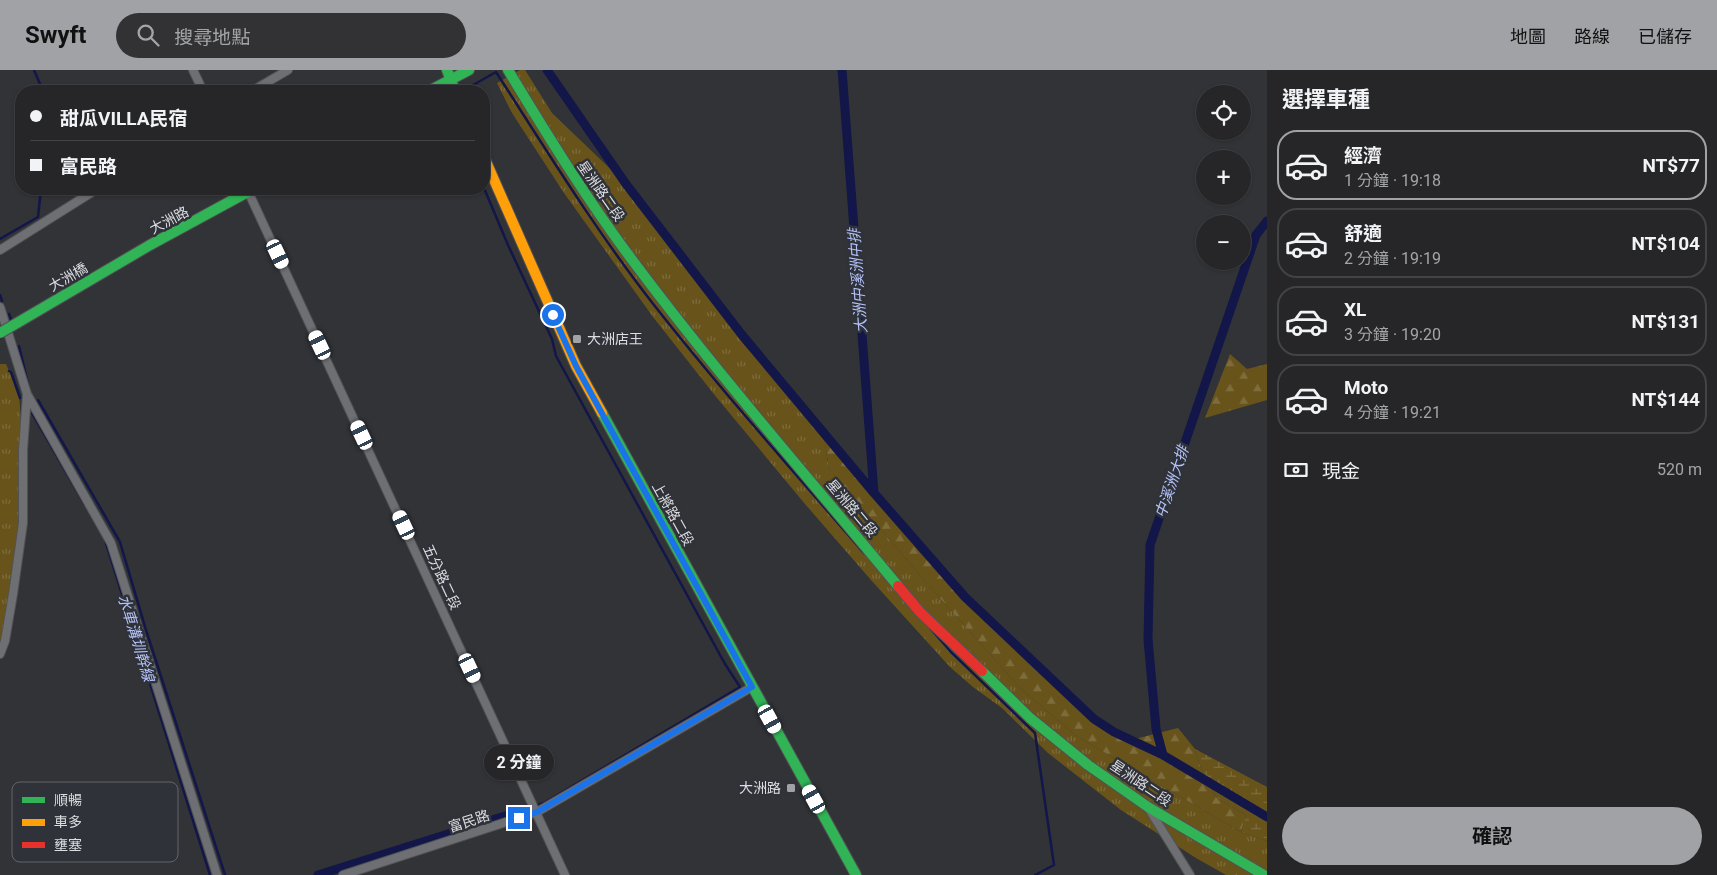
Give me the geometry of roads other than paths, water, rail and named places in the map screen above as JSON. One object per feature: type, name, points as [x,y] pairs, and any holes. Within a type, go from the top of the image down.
[{"type":"street","points":[[194,70],[200,85]]},
{"type":"street","points":[[262,85],[288,70]]},
{"type":"street","points":[[436,85],[448,75],[469,70]]},
{"type":"street","name":"星洲路二段","points":[[508,70],[554,149],[638,268],[720,373],[920,612],[1030,718],[1088,765],[1148,807],[1215,844],[1264,875]]},
{"type":"street","name":"上將路二段","points":[[490,171],[576,366],[856,875]]},
{"type":"street","points":[[0,250],[87,195]]},
{"type":"street","name":"大洲路","points":[[150,246],[241,195]]},
{"type":"street","name":"五分路二段","points":[[252,195],[565,875]]},
{"type":"street","name":"大洲橋","points":[[0,333],[150,246]]},
{"type":"street","points":[[0,307],[27,394],[111,543],[217,875]]},
{"type":"street","points":[[0,654],[13,594],[23,523],[23,450],[27,394]]},
{"type":"street","name":"富民路","points":[[343,875],[368,871],[537,812],[752,687]]},
{"type":"street","points":[[1148,807],[1190,875]]},
{"type":"waterway","points":[[34,70],[40,85]]},
{"type":"waterway","points":[[547,70],[626,184],[742,335],[874,493],[965,597],[1094,719],[1114,732],[1163,755],[1267,817]]},
{"type":"waterway","name":"大洲中溪洲中排","points":[[842,70],[874,493]]},
{"type":"waterway","points":[[473,85],[496,72],[592,220],[654,305],[731,399],[864,553]]},
{"type":"waterway","points":[[0,239],[38,217],[40,195]]},
{"type":"waterway","points":[[487,195],[552,339],[556,356],[725,664],[740,687],[544,803],[527,809]]},
{"type":"waterway","name":"中溪洲大排","points":[[1163,755],[1156,729],[1148,639],[1150,545],[1256,235],[1267,221]]},
{"type":"waterway","points":[[0,295],[2,301]]},
{"type":"waterway","points":[[9,314],[12,322]]},
{"type":"waterway","points":[[19,346],[28,384]]},
{"type":"waterway","name":"水車溝圳幹線","points":[[9,371],[20,398]]},
{"type":"waterway","points":[[38,400],[120,542],[146,630],[225,875]]},
{"type":"waterway","name":"水車溝圳幹線","points":[[32,413],[85,505]]},
{"type":"waterway","name":"水車溝圳幹線","points":[[105,540],[210,875]]},
{"type":"waterway","points":[[931,629],[951,652],[1035,733],[1054,865],[1035,875]]},
{"type":"waterway","points":[[318,875],[527,809]]},
{"type":"place","name":"大洲店王","points":[[577,339]]},
{"type":"place","name":"大洲路","points":[[791,788]]}]
